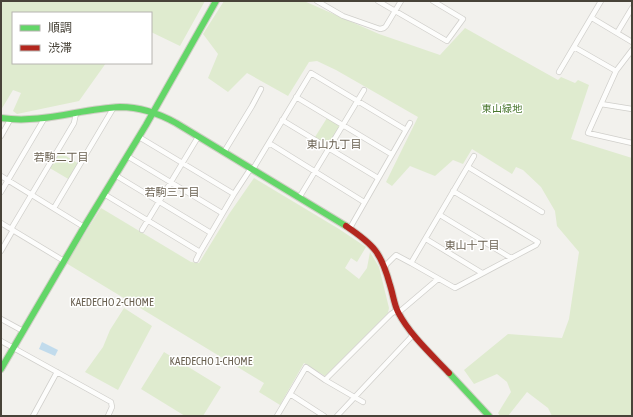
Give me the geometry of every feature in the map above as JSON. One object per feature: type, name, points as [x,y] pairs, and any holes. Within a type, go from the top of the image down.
[{"type":"street","points":[[1,369],[84,227],[139,137],[216,1]]},
{"type":"street","points":[[317,1],[338,13],[380,29],[384,28],[401,1]]},
{"type":"street","points":[[378,1],[447,41],[463,19],[433,1]]},
{"type":"street","points":[[559,72],[602,1]]},
{"type":"street","points":[[617,33],[632,8]]},
{"type":"street","points":[[592,18],[632,42]]},
{"type":"street","points":[[574,47],[616,71]]},
{"type":"street","points":[[632,50],[616,71],[588,133],[632,143]]},
{"type":"street","points":[[196,260],[234,194],[269,143],[311,73],[406,130]]},
{"type":"street","points":[[224,152],[252,106],[261,88]]},
{"type":"street","points":[[299,198],[364,90]]},
{"type":"street","points":[[296,97],[391,154]]},
{"type":"street","points":[[600,104],[632,109]]},
{"type":"street","points":[[54,208],[114,107]]},
{"type":"street","points":[[1,118],[23,121],[44,119],[114,107],[135,107],[153,112],[198,136],[350,228],[364,238],[381,258],[385,266],[398,312],[403,322],[413,335],[489,416]]},
{"type":"street","points":[[1,251],[31,194],[74,123],[76,113]]},
{"type":"street","points":[[1,192],[44,119]]},
{"type":"street","points":[[1,136],[10,120]]},
{"type":"street","points":[[282,120],[378,178]]},
{"type":"street","points":[[350,228],[410,122]]},
{"type":"street","points":[[142,230],[198,136]]},
{"type":"street","points":[[139,137],[234,194]]},
{"type":"street","points":[[269,143],[364,202]]},
{"type":"street","points":[[127,156],[222,214]]},
{"type":"street","points":[[411,263],[426,240],[474,156]]},
{"type":"street","points":[[468,167],[542,212]]},
{"type":"street","points":[[115,175],[211,233]]},
{"type":"street","points":[[1,176],[84,227]]},
{"type":"street","points":[[385,266],[396,255],[455,288],[536,245],[538,242],[454,192]]},
{"type":"street","points":[[104,194],[200,252]]},
{"type":"street","points":[[440,215],[511,258]]},
{"type":"street","points":[[1,223],[64,262]]},
{"type":"street","points":[[426,240],[482,274]]},
{"type":"street","points":[[325,380],[391,314],[398,312],[438,279]]},
{"type":"street","points":[[1,319],[23,331]]},
{"type":"street","points":[[338,416],[413,335]]},
{"type":"street","points":[[1,341],[111,402],[112,407],[108,416]]},
{"type":"street","points":[[277,416],[306,367],[363,402]]},
{"type":"street","points":[[33,416],[57,372]]},
{"type":"street","points":[[290,394],[324,416]]},
{"type":"green space","points":[[1,1],[205,1],[180,46],[152,32],[152,12],[12,12],[12,64],[105,64],[79,101],[17,114],[13,111],[21,93],[13,90],[1,110]]},
{"type":"green space","name":"東山緑地","points":[[224,1],[304,1],[379,34],[440,55],[465,28],[558,80],[561,77],[575,83],[578,80],[589,85],[571,139],[632,158],[632,416],[552,416],[548,408],[527,392],[508,416],[500,416],[498,413],[511,392],[507,382],[497,374],[474,384],[464,370],[508,334],[562,338],[569,319],[579,252],[557,226],[555,211],[541,187],[523,170],[516,167],[512,174],[472,149],[463,164],[453,160],[435,176],[410,166],[392,186],[386,182],[418,117],[336,70],[317,61],[309,62],[288,96],[247,73],[228,92],[208,78],[218,54],[203,34]]},
{"type":"green space","points":[[327,118],[339,125],[339,127],[327,145],[315,137]]},
{"type":"green space","points":[[58,151],[79,164],[70,180],[48,167]]},
{"type":"green space","points":[[254,178],[366,247],[357,262],[351,258],[345,268],[359,279],[367,268],[370,252],[379,267],[389,308],[388,313],[325,376],[304,363],[280,405],[259,392],[264,383],[66,263],[101,208],[191,262],[199,263],[229,214]]},
{"type":"green space","points":[[124,308],[152,326],[118,390],[85,372],[103,347],[110,330]]},
{"type":"green space","points":[[164,352],[221,387],[203,416],[185,416],[141,389]]},
{"type":"water","points":[[42,342],[58,350],[55,356],[39,349]]},
{"type":"traffic: fast","points":[[1,369],[146,125],[216,1]]},
{"type":"traffic: fast","points":[[1,118],[46,118],[105,108],[120,107],[149,111],[176,123],[346,226]]},
{"type":"traffic: fast","points":[[449,373],[489,416]]},
{"type":"traffic: jam","points":[[346,226],[370,244],[380,257],[387,274],[395,306],[408,329],[449,373]]},
{"type":"district","name":"東山九丁目","points":[[334,144]]},
{"type":"district","name":"若駒二丁目","points":[[61,157]]},
{"type":"district","name":"若駒三丁目","points":[[172,192]]},
{"type":"district","name":"東山十丁目","points":[[472,245]]},
{"type":"district","name":"KAEDECHO 2-CHOME","points":[[112,302]]},
{"type":"district","name":"KAEDECHO 1-CHOME","points":[[211,361]]}]
